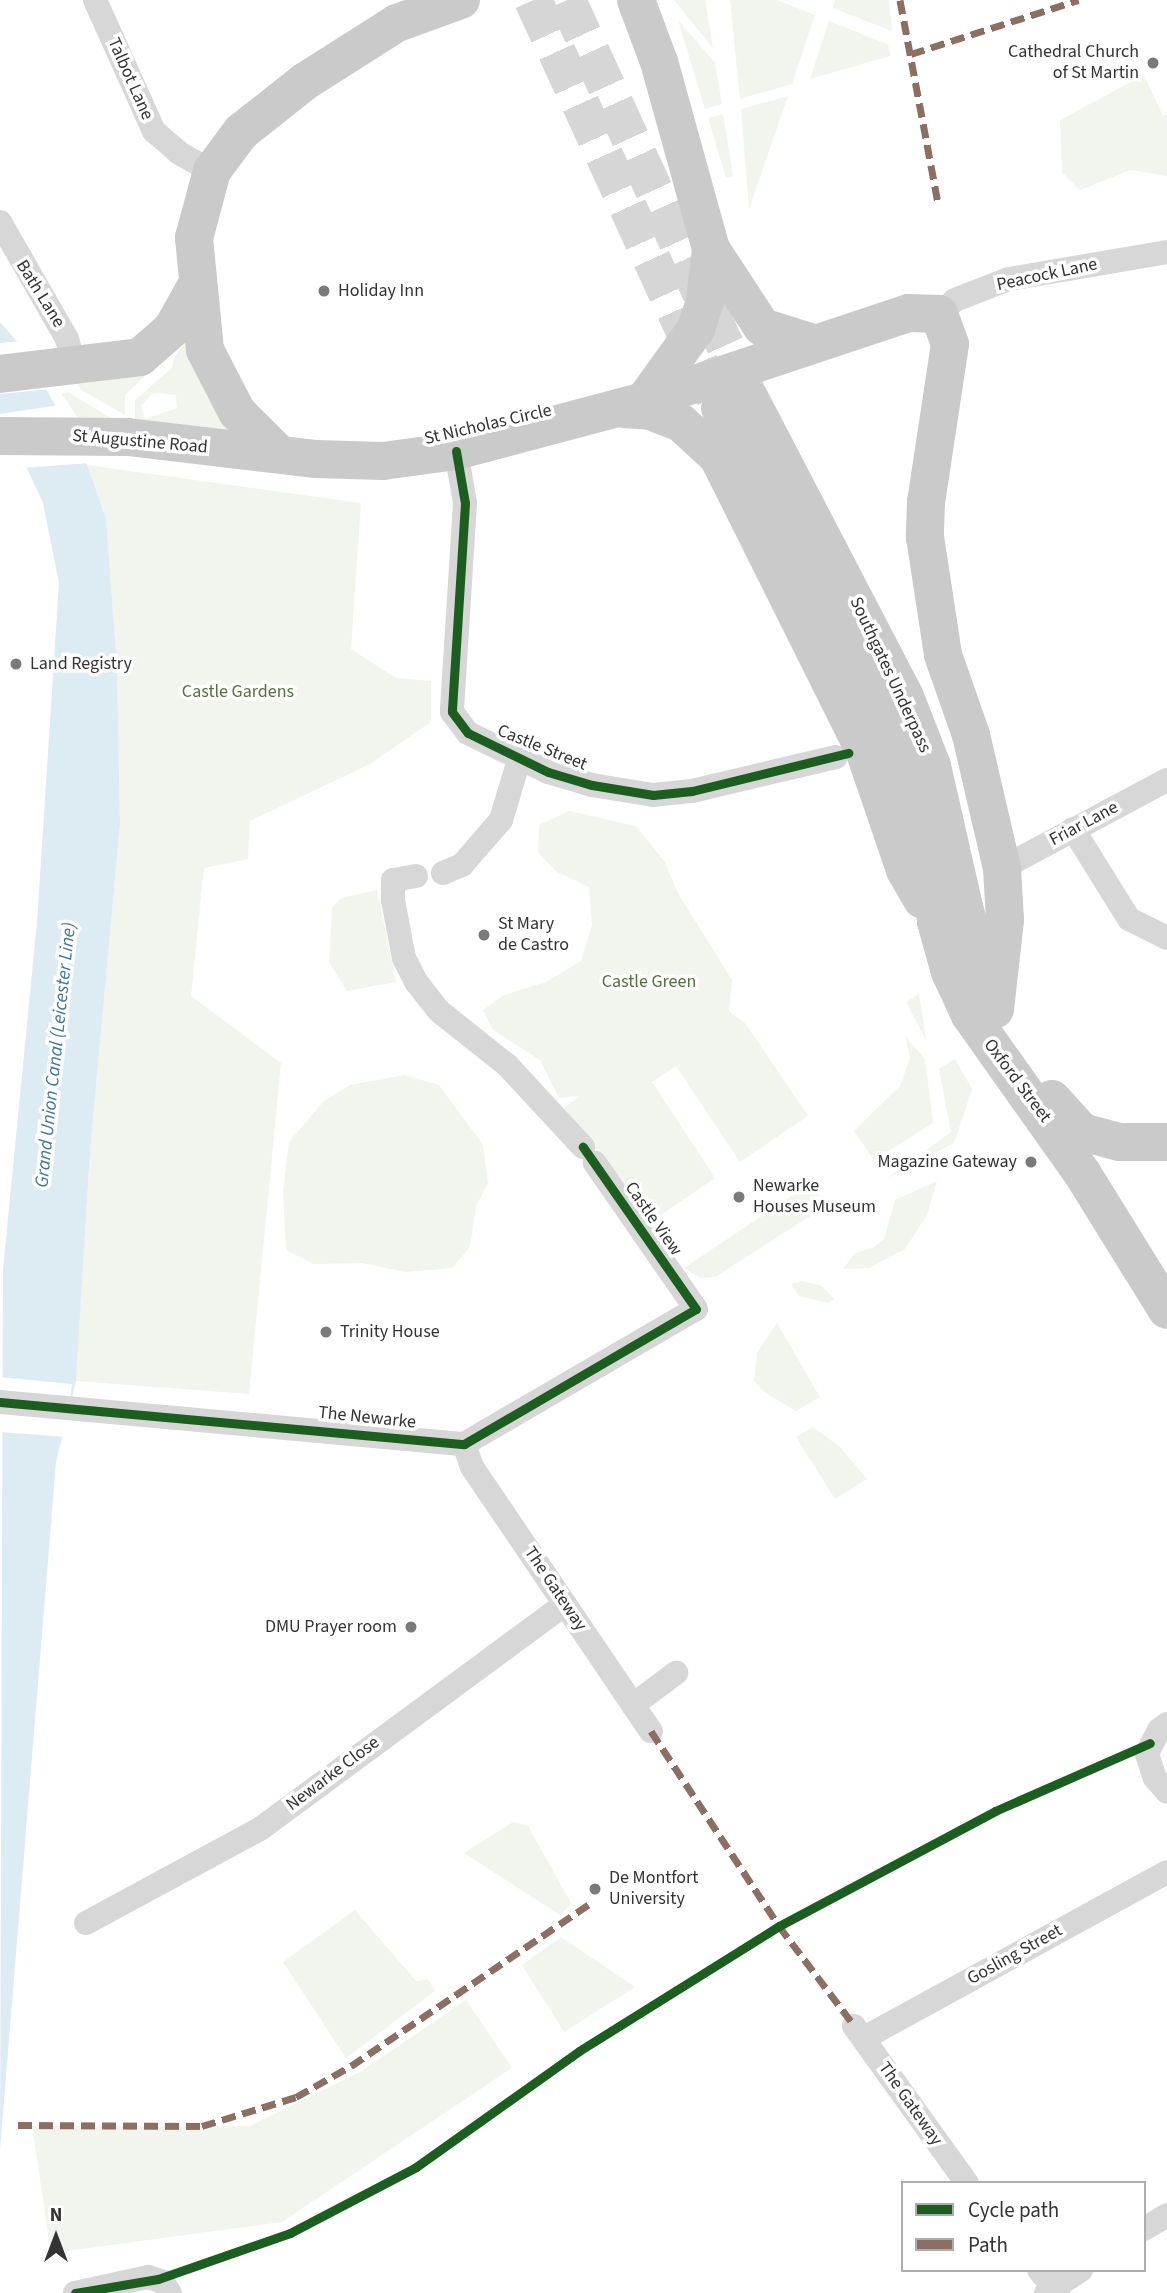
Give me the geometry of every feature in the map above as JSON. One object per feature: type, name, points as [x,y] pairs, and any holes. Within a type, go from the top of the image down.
[{"type":"main road","points":[[279,454],[225,395],[205,350],[196,286],[194,238],[212,171],[240,132],[405,12],[461,0]]},
{"type":"main road","points":[[636,0],[672,106],[711,249],[762,327],[813,343],[908,313],[939,314],[950,344],[926,502],[931,596],[943,655],[971,735],[1002,868],[1005,920],[995,1009]]},
{"type":"main road","points":[[711,249],[705,302],[696,329],[684,351],[631,405],[681,423],[718,457],[863,750],[905,870],[936,922]]},
{"type":"main road","points":[[0,374],[125,361],[153,350],[172,329],[196,286]]},
{"type":"main road","name":"St Nicholas Circle","points":[[279,454],[352,461],[456,451],[631,405],[813,343]]},
{"type":"main road","name":"Southgates Underpass","points":[[936,922],[923,824],[907,773],[735,404],[905,697],[932,766],[965,911],[995,1009],[1040,1086],[1082,1132],[1119,1142],[1157,1142]]},
{"type":"main road","name":"St Augustine Road","points":[[0,436],[87,435],[279,454]]},
{"type":"main road","name":"Oxford Street","points":[[936,922],[950,972],[970,1015],[1048,1122],[1167,1310]]},
{"type":"main road","name":"Oxford Street","points":[[1118,1230],[1116,1173],[1127,1156],[1157,1142]]},
{"type":"street","name":"Talbot Lane","points":[[95,0],[154,131],[179,153],[212,171]]},
{"type":"street","name":"Bath Lane","points":[[0,222],[67,339],[60,368]]},
{"type":"street","name":"Peacock Lane","points":[[939,314],[955,300],[1009,279],[1167,252]]},
{"type":"street","name":"Castle Street","points":[[456,451],[465,503],[452,712],[468,733],[519,760],[592,785],[653,795],[692,791],[836,757]]},
{"type":"street","points":[[443,873],[461,866],[500,820],[519,760]]},
{"type":"street","name":"Friar Lane","points":[[1002,868],[1167,779]]},
{"type":"street","points":[[1073,830],[1129,919],[1167,938]]},
{"type":"street","name":"Castle View","points":[[416,876],[393,880],[393,900],[404,958],[417,982],[439,1011],[507,1065],[589,1155],[696,1309],[464,1444]]},
{"type":"street","name":"The Newarke","points":[[0,1402],[76,1406],[464,1444]]},
{"type":"street","name":"The Gateway","points":[[464,1444],[472,1467],[651,1731]]},
{"type":"street","name":"Newarke Close","points":[[86,1923],[260,1829],[565,1604]]},
{"type":"street","points":[[634,1704],[676,1674]]},
{"type":"street","points":[[1167,1724],[1139,1748],[1167,1792]]},
{"type":"street","name":"Gosling Street","points":[[859,2032],[1167,1872]]},
{"type":"street","name":"The Gateway","points":[[859,2032],[966,2181]]},
{"type":"street","points":[[1146,2229],[1167,2215]]},
{"type":"street","points":[[1049,2286],[1077,2272]]},
{"type":"street","points":[[75,2293],[164,2286]]},
{"type":"green space","points":[[674,0],[705,0],[713,48]]},
{"type":"green space","points":[[730,0],[777,0],[815,15],[792,84],[740,99]]},
{"type":"green space","points":[[835,0],[889,0],[892,31],[833,8]]},
{"type":"green space","points":[[678,20],[715,63],[722,104],[705,109]]},
{"type":"green space","points":[[829,21],[889,45],[890,56],[810,79]]},
{"type":"green space","points":[[1144,75],[1163,116],[1167,115],[1167,176],[1130,170],[1080,190],[1062,172],[1060,120]]},
{"type":"green space","points":[[788,96],[749,209],[741,109]]},
{"type":"green space","points":[[723,114],[733,176],[726,178],[708,118]]},
{"type":"green space","points":[[186,343],[208,398],[239,437],[135,426],[135,400],[172,368],[174,357]],"holes":[[[151,395],[176,395],[177,408],[145,419],[141,406]]]},
{"type":"green space","points":[[147,374],[125,395],[125,415],[81,390],[78,384]]},
{"type":"green space","points":[[68,392],[119,423],[81,423],[62,394]]},
{"type":"green space","name":"Castle Gardens","points":[[87,465],[361,503],[351,649],[396,678],[431,681],[431,722],[370,764],[250,821],[248,859],[204,868],[191,996],[281,1063],[249,1394],[76,1381],[90,1152],[120,824],[117,666],[106,519]]},
{"type":"green space","name":"Castle Green","points":[[569,811],[636,826],[664,861],[679,895],[732,980],[729,1011],[745,1023],[808,1116],[740,1162],[676,1066],[652,1082],[715,1178],[652,1221],[564,1108],[580,1096],[559,1098],[540,1060],[493,1030],[483,1010],[504,995],[546,982],[581,961],[592,925],[589,887],[557,872],[538,852],[539,825]]},
{"type":"green space","points":[[377,890],[396,982],[347,991],[329,962],[332,908],[341,898]]},
{"type":"green space","points":[[919,994],[926,1040],[906,1002]]},
{"type":"green space","points":[[905,1036],[925,1059],[933,1123],[874,1160],[854,1131],[900,1086],[910,1058]]},
{"type":"green space","points":[[955,1059],[972,1089],[954,1143],[886,1179],[951,1132],[939,1069]]},
{"type":"green space","points":[[404,1075],[439,1085],[483,1145],[488,1183],[476,1206],[470,1247],[452,1268],[405,1272],[362,1263],[314,1264],[286,1250],[283,1193],[289,1142],[324,1101],[350,1085]]},
{"type":"green space","points":[[937,1181],[927,1215],[905,1249],[869,1268],[843,1269],[855,1253],[873,1248],[884,1239],[895,1200]]},
{"type":"green space","points":[[811,1183],[826,1206],[715,1277],[701,1278],[684,1268]]},
{"type":"green space","points":[[802,1281],[822,1286],[834,1299],[828,1303],[799,1296],[791,1284]]},
{"type":"green space","points":[[777,1323],[820,1397],[796,1411],[764,1392],[754,1381],[757,1353]]},
{"type":"green space","points":[[813,1427],[840,1447],[867,1479],[835,1499],[796,1437]]},
{"type":"green space","points":[[513,1822],[528,1826],[571,1903],[560,1915],[464,1853]]},
{"type":"green space","points":[[355,1910],[416,1981],[428,1979],[435,1991],[346,2058],[283,1962]]},
{"type":"green space","points":[[561,1937],[635,1987],[564,2032],[522,1965]]},
{"type":"green space","points":[[466,2000],[512,2068],[282,2222],[51,2253],[32,2126],[250,2126],[360,2072]]},
{"type":"water","name":"Grand Union Canal (Leicester Line)","points":[[0,322],[22,347],[55,405],[87,465],[106,518],[117,666],[120,824],[90,1152],[76,1381],[56,1462],[0,2150],[3,1269],[37,922],[59,583],[43,503],[27,468],[0,438]]},
{"type":"pier","points":[[22,341],[50,389],[0,394],[0,343]]},
{"type":"pier","points":[[59,405],[90,463],[22,468],[0,443],[0,414]]},
{"type":"pier","points":[[0,1377],[72,1384],[66,1437],[0,1432]]},
{"type":"tunnel","points":[[533,0],[720,408]]},
{"type":"tunnel","points":[[567,0],[750,399]]},
{"type":"marked path","points":[[900,0],[938,204]]},
{"type":"marked path","points":[[911,54],[1078,0]]},
{"type":"marked path","points":[[651,1731],[779,1926],[854,2025]]},
{"type":"marked path","points":[[18,2125],[202,2126],[296,2097],[351,2066],[588,1905]]},
{"type":"cycle path","points":[[456,451],[465,503],[452,712],[468,733],[548,772],[592,785],[653,795],[692,791],[848,753]]},
{"type":"cycle path","points":[[0,1402],[464,1444],[696,1309],[583,1147]]},
{"type":"cycle path","points":[[75,2293],[158,2279],[290,2233],[416,2167],[579,2051],[779,1926],[995,1811],[1150,1743]]},
{"type":"place","name":"Cathedral Church of St Martin","points":[[1153,63]]},
{"type":"place","name":"Holiday Inn","points":[[324,291]]},
{"type":"place","name":"Land Registry","points":[[16,664]]},
{"type":"place","name":"St Mary de Castro","points":[[484,935]]},
{"type":"place","name":"Magazine Gateway","points":[[1031,1162]]},
{"type":"place","name":"Newarke Houses Museum","points":[[739,1197]]},
{"type":"place","name":"Trinity House","points":[[326,1332]]},
{"type":"place","name":"DMU Prayer room","points":[[411,1627]]},
{"type":"place","name":"De Montfort University","points":[[595,1889]]}]
